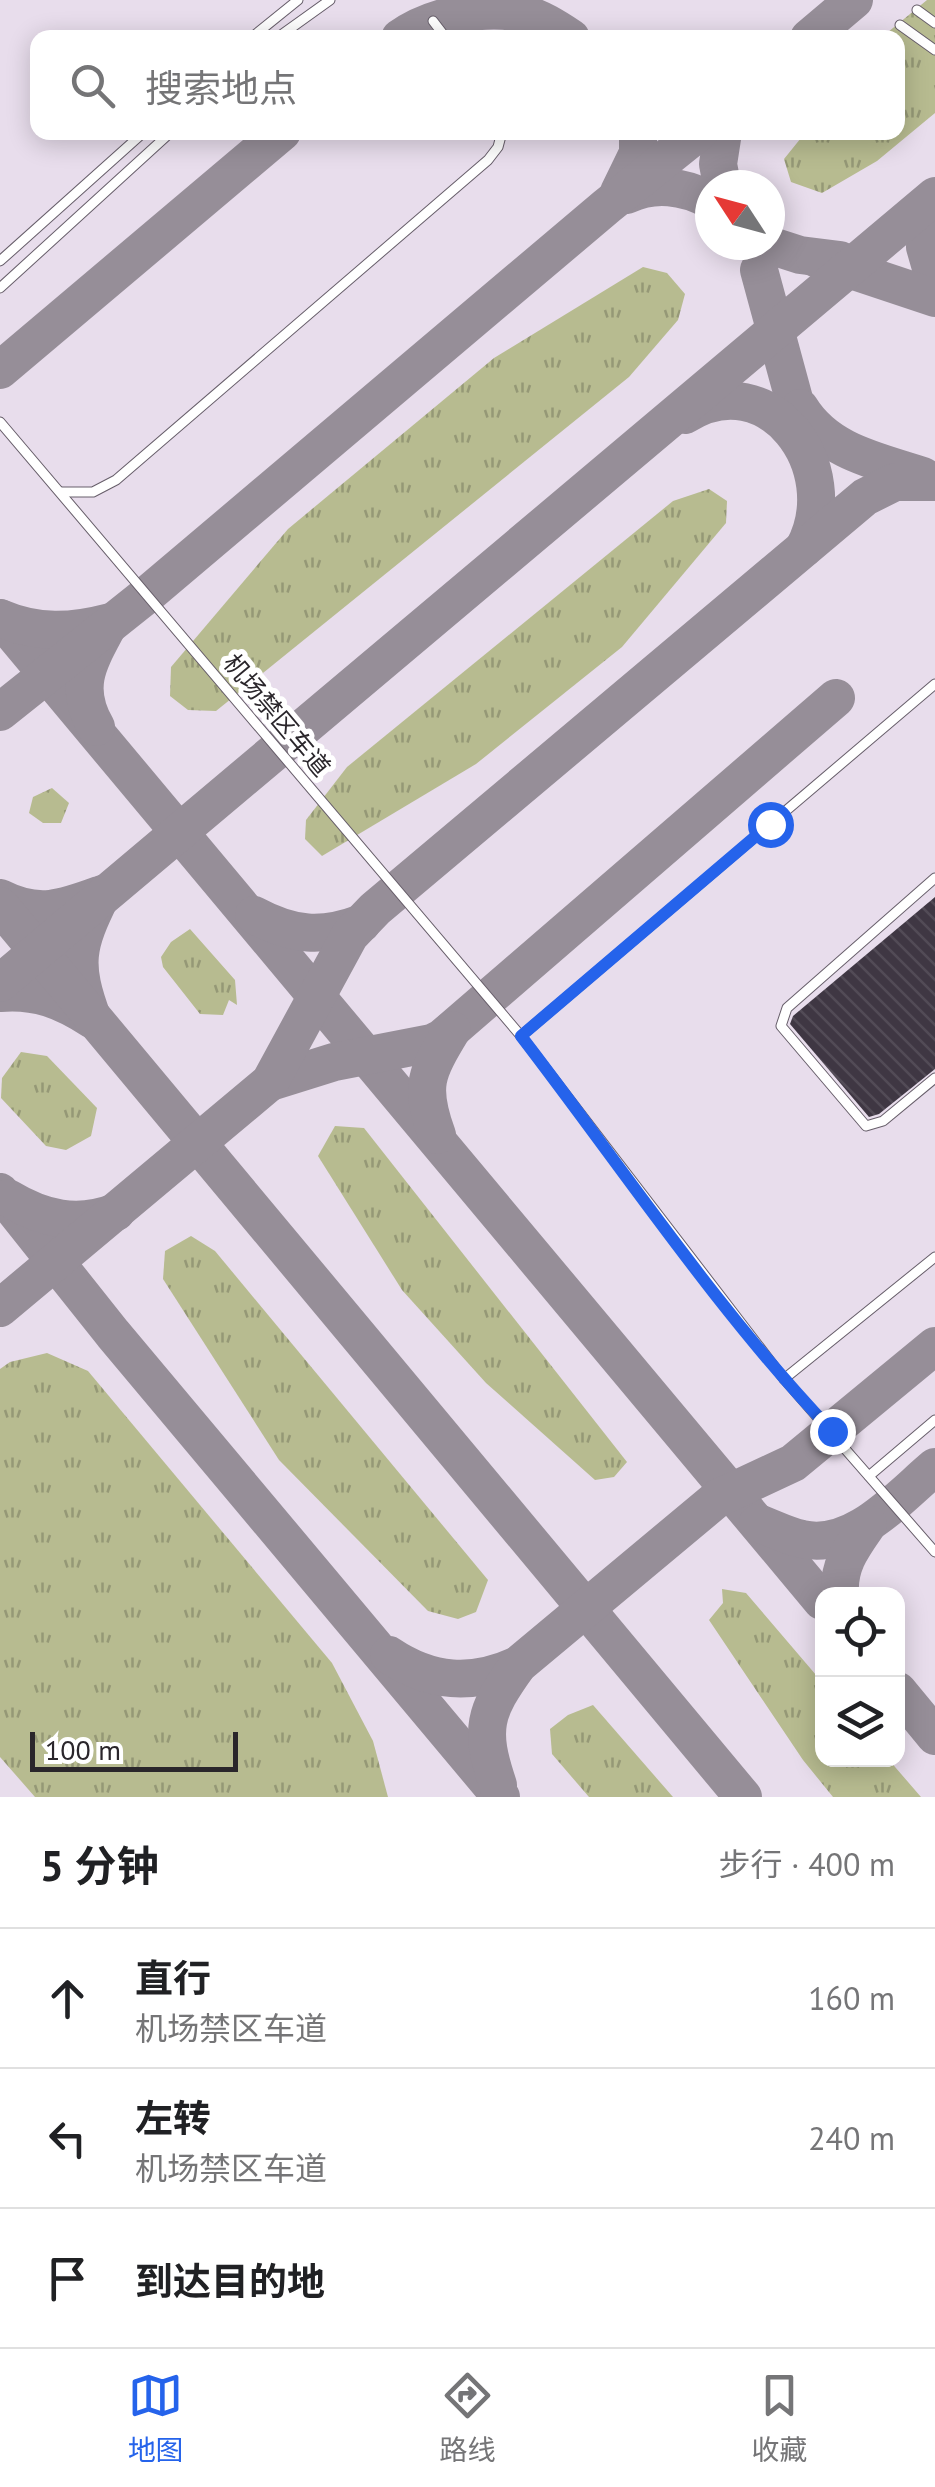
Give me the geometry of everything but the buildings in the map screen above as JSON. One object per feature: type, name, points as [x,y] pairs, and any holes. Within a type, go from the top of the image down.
[{"type":"lane","points":[[261,30],[298,0]]},
{"type":"lane","points":[[288,30],[330,0]]},
{"type":"lane","points":[[917,10],[935,23]]},
{"type":"lane","points":[[432,21],[439,30]]},
{"type":"lane","points":[[900,25],[935,50]]},
{"type":"lane","points":[[0,261],[135,140]]},
{"type":"lane","points":[[0,288],[162,140]]},
{"type":"lane","points":[[61,492],[93,492],[116,480],[488,160],[498,140]]},
{"type":"lane","name":"机场禁区车道","points":[[0,422],[521,1036],[784,1380],[935,1552]]},
{"type":"lane","points":[[521,1036],[935,684]]},
{"type":"lane","points":[[935,878],[787,1008],[781,1026],[866,1126],[883,1121],[935,1078]]},
{"type":"lane","points":[[784,1380],[935,1257]]},
{"type":"lane","points":[[868,1476],[935,1420]]},
{"type":"green space","points":[[927,0],[935,0],[935,113],[905,138],[905,30],[891,30]]},
{"type":"green space","points":[[799,140],[902,140],[877,161],[822,193],[791,182],[784,159]]},
{"type":"green space","points":[[643,267],[667,273],[685,294],[678,320],[629,377],[216,711],[188,710],[170,696],[171,667],[288,529],[494,358]]},
{"type":"green space","points":[[709,489],[727,501],[726,523],[622,647],[476,764],[322,856],[305,839],[306,820],[347,767],[673,501]]},
{"type":"green space","points":[[52,788],[69,803],[61,823],[43,823],[29,813],[33,797]]},
{"type":"green space","points":[[190,929],[235,980],[237,1005],[229,1000],[223,1015],[200,1014],[163,967],[161,957],[171,942]]},
{"type":"green space","points":[[21,1052],[47,1056],[97,1108],[91,1136],[66,1150],[46,1146],[1,1098],[2,1078]]},
{"type":"green space","points":[[335,1126],[364,1128],[627,1462],[614,1477],[595,1480],[486,1383],[402,1290],[318,1156]]},
{"type":"green space","points":[[191,1236],[215,1251],[488,1580],[476,1612],[458,1619],[428,1611],[279,1460],[163,1279],[165,1251]]},
{"type":"green space","points":[[47,1353],[88,1371],[332,1663],[373,1741],[388,1797],[35,1797],[0,1757],[0,1369],[10,1362]]},
{"type":"green space","points":[[722,1589],[746,1593],[815,1674],[815,1767],[895,1767],[921,1797],[833,1797],[803,1760],[709,1620],[723,1603]]},
{"type":"green space","points":[[593,1705],[673,1797],[589,1797],[552,1754],[550,1729],[568,1715]]},
{"type":"taxiway","points":[[818,30],[854,0]]},
{"type":"taxiway","points":[[413,30],[458,14],[491,11],[528,15],[558,30]]},
{"type":"taxiway","points":[[0,370],[273,140]]},
{"type":"taxiway","points":[[619,192],[638,153],[638,140]]},
{"type":"taxiway","points":[[0,712],[148,594],[689,140]]},
{"type":"taxiway","points":[[719,170],[722,140]]},
{"type":"taxiway","points":[[627,195],[669,187],[695,193]]},
{"type":"taxiway","points":[[0,983],[935,196]]},
{"type":"taxiway","points":[[935,206],[925,247],[935,282]]},
{"type":"taxiway","points":[[785,250],[840,260]]},
{"type":"taxiway","points":[[815,258],[935,298]]},
{"type":"taxiway","points":[[759,270],[807,447]]},
{"type":"taxiway","points":[[685,415],[716,402],[745,402],[770,412],[792,431],[807,456],[815,486],[815,517],[804,548]]},
{"type":"taxiway","points":[[800,408],[811,423],[839,445],[923,476]]},
{"type":"taxiway","points":[[0,1308],[270,1082],[350,935],[375,909],[865,497],[895,482],[935,482]]},
{"type":"taxiway","points":[[0,618],[815,1593]]},
{"type":"taxiway","points":[[0,618],[27,627],[55,630],[110,622],[86,673],[85,698],[96,727]]},
{"type":"taxiway","points":[[270,1082],[334,1062],[442,1038],[836,698]]},
{"type":"taxiway","points":[[0,898],[27,908],[51,909],[102,894],[80,956],[82,984],[93,1020],[49,998],[0,993]]},
{"type":"taxiway","points":[[0,906],[743,1797]]},
{"type":"taxiway","points":[[254,915],[295,931],[321,933],[362,923]]},
{"type":"taxiway","points":[[437,1135],[428,1104],[428,1080],[452,1030]]},
{"type":"taxiway","points":[[0,1192],[113,1334],[501,1797]]},
{"type":"taxiway","points":[[8,1198],[60,1219],[88,1219],[116,1212]]},
{"type":"taxiway","points":[[498,1785],[488,1749],[488,1722],[498,1696],[518,1665],[718,1498],[793,1463],[935,1346]]},
{"type":"taxiway","points":[[758,1523],[802,1539],[840,1537],[875,1518],[935,1467]]},
{"type":"taxiway","points":[[840,1587],[844,1565],[868,1524]]},
{"type":"taxiway","points":[[389,1655],[420,1671],[452,1678],[484,1676],[518,1665]]},
{"type":"taxiway","points":[[905,1700],[935,1736]]},
{"type":"route","points":[[770,824],[521,1036],[728,1309],[784,1380],[832,1431]]}]
